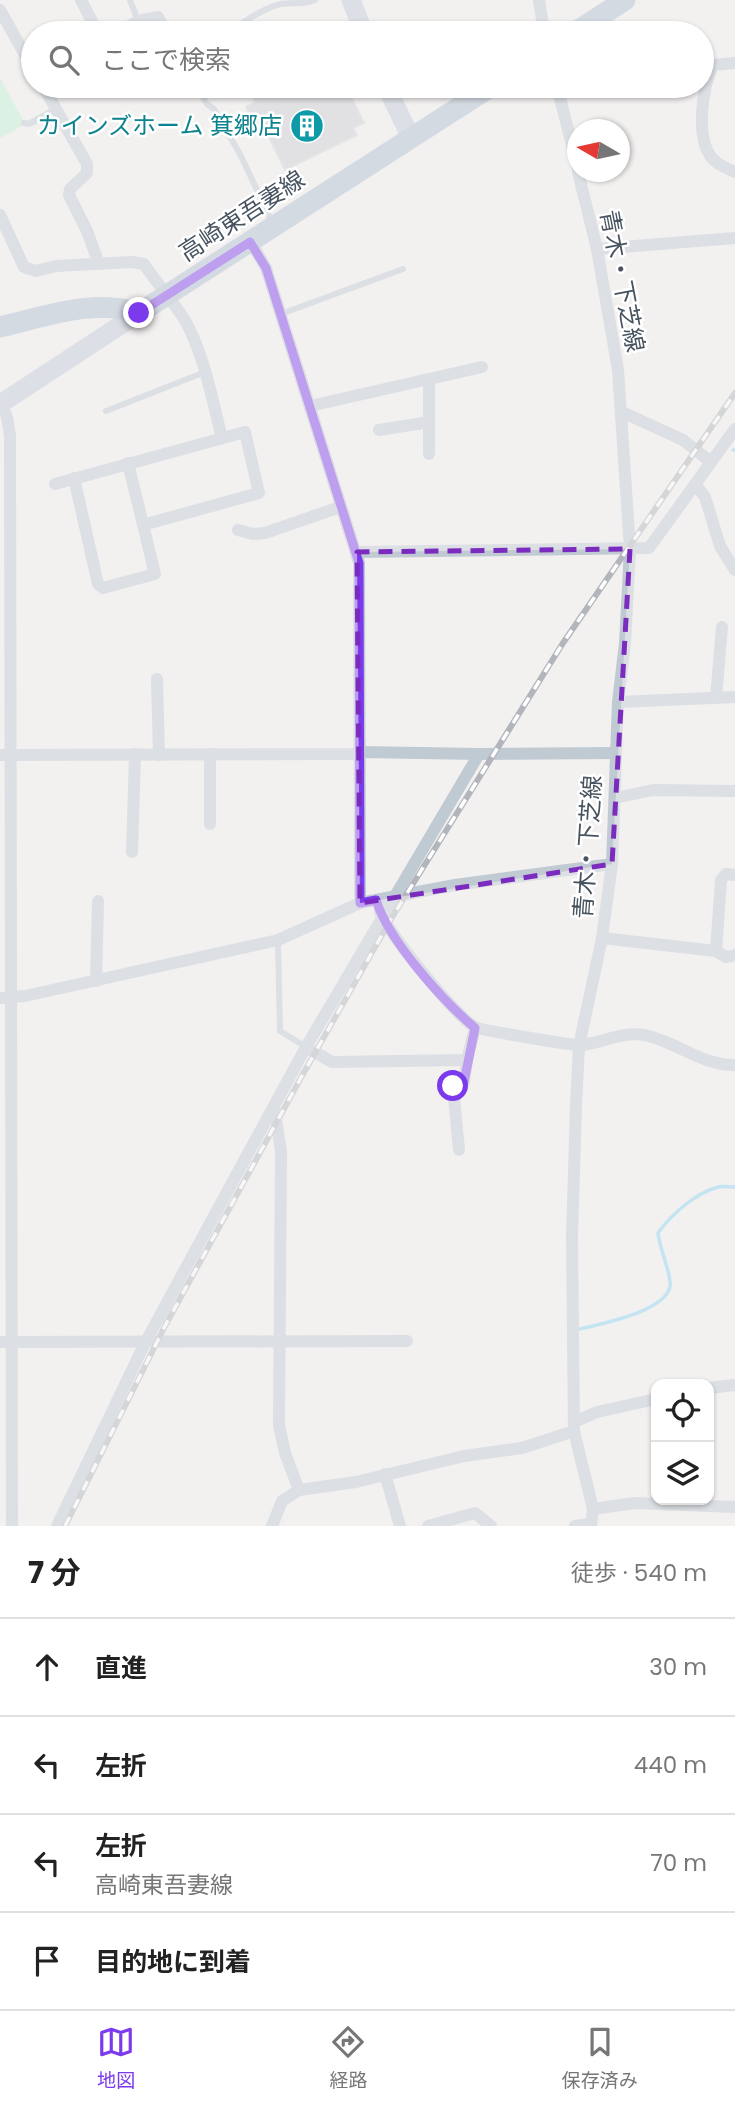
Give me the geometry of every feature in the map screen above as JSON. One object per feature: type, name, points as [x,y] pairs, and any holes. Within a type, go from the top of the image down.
[{"type":"main road","points":[[593,21],[625,0]]},
{"type":"main road","name":"高崎東吾妻線","points":[[139,313],[473,98]]},
{"type":"main road","points":[[0,327],[74,310],[98,308],[139,313]]},
{"type":"street","points":[[81,0],[92,21]]},
{"type":"street","points":[[351,0],[359,21]]},
{"type":"street","points":[[539,0],[542,21]]},
{"type":"street","points":[[0,10],[21,48]]},
{"type":"street","points":[[141,21],[158,16],[160,21]]},
{"type":"street","points":[[714,65],[735,63]]},
{"type":"street","points":[[50,98],[87,164],[87,173],[70,189],[69,195],[87,230],[99,264]]},
{"type":"street","points":[[392,98],[411,138]]},
{"type":"street","name":"青木・下芝線","points":[[560,98],[567,126]]},
{"type":"street","points":[[706,98],[702,117],[704,145],[716,162],[735,172]]},
{"type":"street","name":"青木・下芝線","points":[[581,182],[597,249],[618,370],[630,549],[625,643],[618,702],[611,864],[602,938],[579,1046],[572,1236],[574,1427],[593,1509],[591,1525]]},
{"type":"street","points":[[0,215],[24,267],[36,271],[56,265],[132,262],[144,264],[185,321],[205,372],[222,438]]},
{"type":"street","points":[[597,249],[735,238]]},
{"type":"street","points":[[250,242],[266,268],[359,563],[360,903]]},
{"type":"street","points":[[12,1526],[6,1341],[5,998],[5,755],[10,436],[7,417],[1,404],[139,313]]},
{"type":"street","points":[[310,406],[482,367]]},
{"type":"street","points":[[429,379],[429,454]]},
{"type":"street","points":[[622,412],[682,440],[711,461]]},
{"type":"street","points":[[379,430],[429,422]]},
{"type":"street","points":[[357,552],[649,548],[735,429]]},
{"type":"street","points":[[55,484],[245,432],[259,493],[143,525]]},
{"type":"street","points":[[74,478],[98,584],[103,589],[155,574],[128,463]]},
{"type":"street","points":[[695,484],[705,497],[720,546],[735,570]]},
{"type":"street","points":[[238,530],[253,534],[265,533],[340,507]]},
{"type":"street","points":[[716,698],[722,627]]},
{"type":"street","points":[[157,679],[159,755]]},
{"type":"street","points":[[618,702],[734,698]]},
{"type":"street","points":[[5,755],[616,753]]},
{"type":"street","points":[[132,852],[135,754]]},
{"type":"street","points":[[209,754],[210,824]]},
{"type":"street","points":[[57,1526],[145,1343],[306,1046],[479,754]]},
{"type":"street","points":[[615,799],[653,790],[735,791]]},
{"type":"street","points":[[5,998],[96,981],[278,940],[360,903],[455,885],[611,864]]},
{"type":"street","points":[[716,951],[721,880],[726,874],[735,875]]},
{"type":"street","points":[[376,900],[381,916],[425,977],[475,1028],[579,1046],[619,1035],[641,1035],[660,1039],[714,1063],[735,1065]]},
{"type":"street","points":[[96,981],[98,901]]},
{"type":"street","points":[[602,938],[716,951],[726,957],[735,955]]},
{"type":"street","points":[[459,1150],[453,1086],[464,1082],[475,1028]]},
{"type":"street","points":[[306,1046],[332,1062],[467,1060]]},
{"type":"street","points":[[274,1106],[281,1151],[279,1425],[285,1453],[299,1490]]},
{"type":"street","points":[[6,1341],[407,1341]]},
{"type":"street","points":[[714,1387],[735,1385]]},
{"type":"street","points":[[272,1526],[282,1501],[299,1490],[356,1482],[464,1456],[522,1448],[574,1427],[597,1412],[651,1400]]},
{"type":"street","points":[[385,1474],[400,1526]]},
{"type":"street","points":[[593,1509],[635,1503],[735,1507]]},
{"type":"street","points":[[428,1526],[475,1513],[491,1526]]},
{"type":"street","points":[[575,1526],[591,1525]]},
{"type":"lane","points":[[130,0],[138,21]]},
{"type":"lane","points":[[246,21],[280,4],[309,3],[315,0]]},
{"type":"lane","points":[[203,98],[214,109],[242,156],[269,219],[275,226]]},
{"type":"lane","points":[[24,123],[29,124],[56,109]]},
{"type":"lane","points":[[281,314],[403,269]]},
{"type":"lane","points":[[106,411],[205,372]]},
{"type":"lane","points":[[278,940],[280,1031],[306,1046]]},
{"type":"highlighted area","points":[[630,549],[612,864],[360,903],[357,552]]},
{"type":"green space","points":[[0,78],[23,120],[27,121],[49,109],[52,115],[31,127],[24,125],[0,138]]},
{"type":"building","name":"カインズホーム 箕郷店","points":[[253,98],[352,98],[364,123],[353,128],[357,135],[285,170],[269,137],[260,137],[246,107],[255,102]]},
{"type":"waterway","points":[[580,1329],[634,1314],[661,1300],[668,1291],[670,1281],[658,1233],[692,1199],[718,1187],[735,1187]]},
{"type":"railway","points":[[65,1526],[166,1324],[391,919],[563,643],[735,393]]},
{"type":"place","name":"カインズホーム 箕郷店","points":[[307,126]]},
{"type":"route","points":[[139,313],[250,242],[266,268],[359,563],[360,903],[376,900],[381,916],[425,977],[475,1028],[464,1082],[453,1086]]}]
